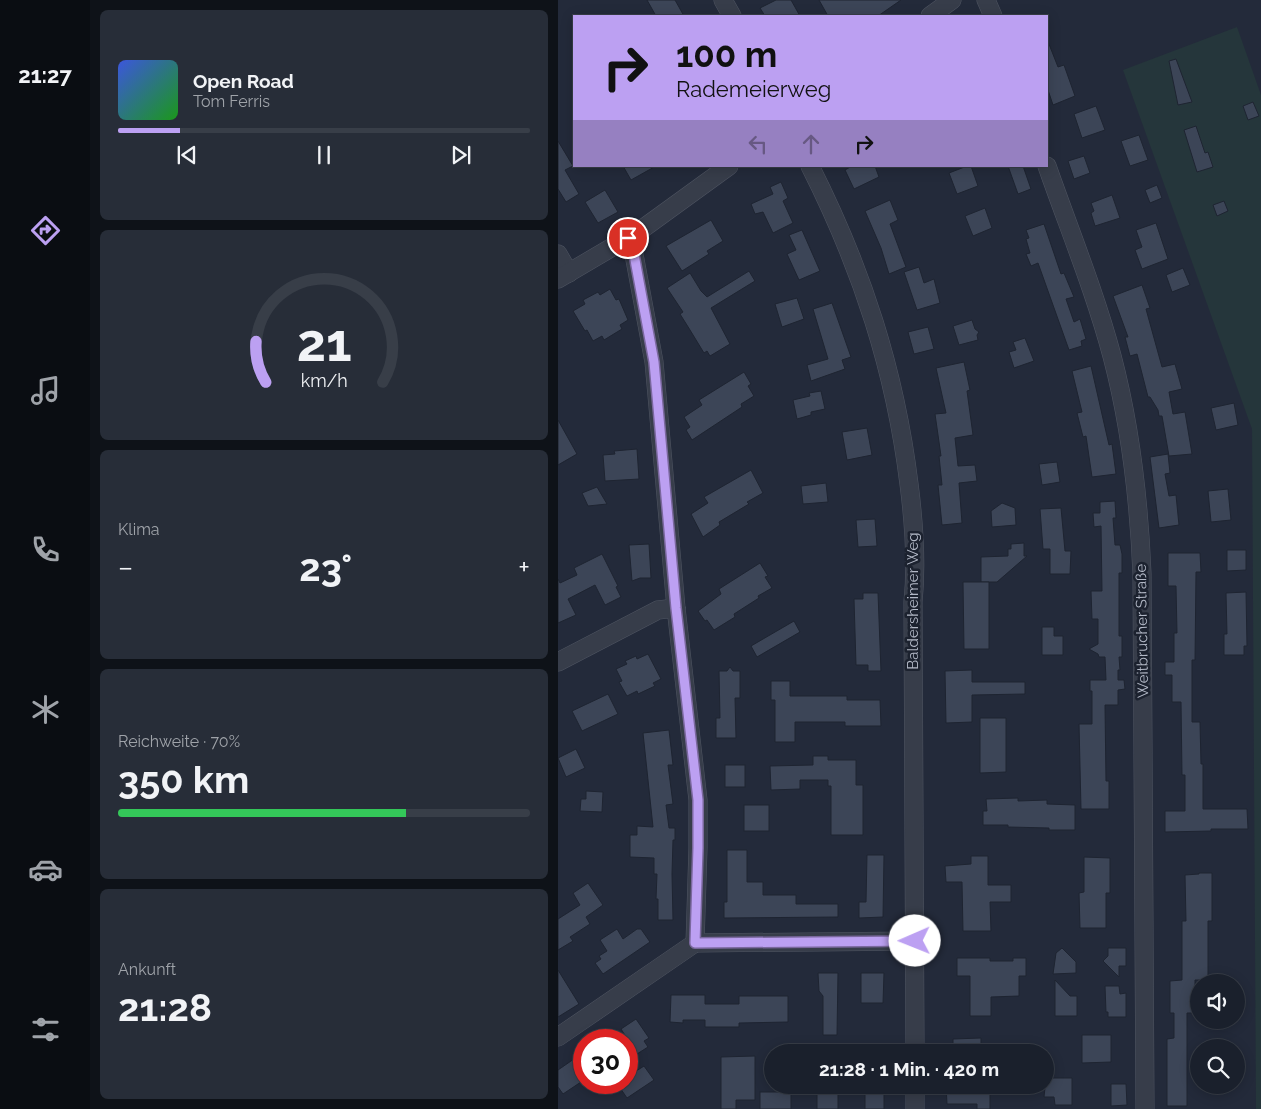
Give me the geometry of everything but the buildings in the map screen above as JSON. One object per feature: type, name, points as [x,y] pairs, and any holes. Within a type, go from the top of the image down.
[{"type":"street","points":[[723,0],[731,15]]},
{"type":"street","points":[[931,15],[952,0]]},
{"type":"street","points":[[986,0],[993,15]]},
{"type":"street","points":[[558,254],[563,276],[628,238],[728,167]]},
{"type":"street","name":"Baldersheimer Weg","points":[[810,167],[834,214],[865,289],[885,355],[899,416],[906,458],[911,501],[915,581],[913,602],[915,1044]]},
{"type":"street","name":"Weitbrucher Straße","points":[[1047,167],[1112,356],[1125,411],[1140,521],[1142,574],[1145,1109]]},
{"type":"street","points":[[628,238],[633,249],[653,355],[676,608],[698,800],[695,943]]},
{"type":"street","points":[[558,662],[658,610],[676,608]]},
{"type":"street","points":[[558,1037],[695,943],[915,941]]},
{"type":"street","points":[[915,1094],[915,1109]]},
{"type":"shaded area","points":[[1237,27],[1261,95],[1261,1109],[1256,1109],[1252,429],[1123,70]]},
{"type":"route","points":[[628,238],[633,249],[654,362],[676,608],[698,800],[695,943],[915,941]]}]
